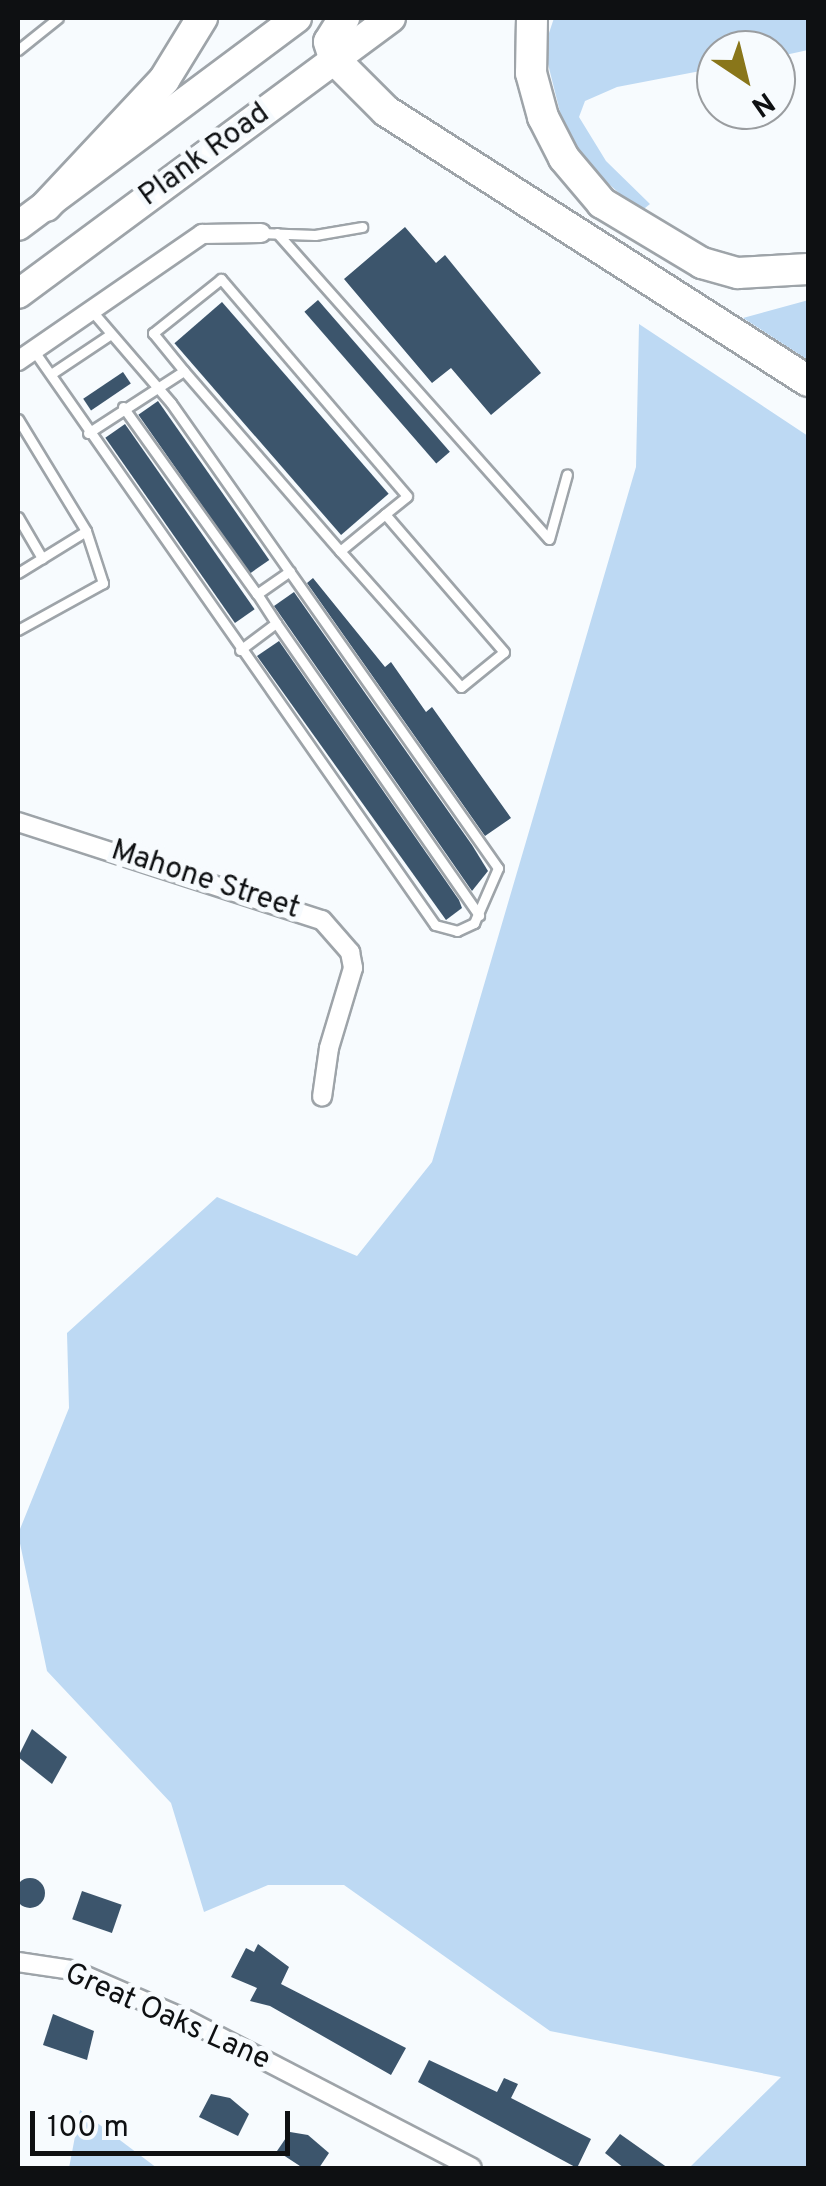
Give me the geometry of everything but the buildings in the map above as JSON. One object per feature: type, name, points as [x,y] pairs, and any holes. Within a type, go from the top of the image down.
[{"type":"highway","points":[[46,206],[164,80],[202,18]]},
{"type":"highway","name":"Plank Road","points":[[18,226],[297,18]]},
{"type":"highway","points":[[344,18],[329,42],[334,60],[386,110],[808,381]]},
{"type":"highway","name":"Plank Road","points":[[18,294],[391,18]]},
{"type":"highway","points":[[532,18],[532,72],[544,117],[564,158],[602,202],[702,263],[738,273],[808,269]]},
{"type":"street","points":[[18,361],[202,234],[269,233]]},
{"type":"street","name":"Mahone Street","points":[[18,822],[322,920],[350,952],[353,968],[329,1048],[322,1097]]},
{"type":"street","name":"Great Oaks Lane","points":[[18,1962],[72,1970],[185,2019],[472,2168]]},
{"type":"lane","points":[[18,50],[57,18]]},
{"type":"lane","points":[[269,233],[362,227]]},
{"type":"lane","points":[[269,233],[549,539],[567,474]]},
{"type":"lane","points":[[340,551],[385,514],[407,496],[221,279],[153,334],[340,551],[460,688],[504,652],[385,514]]},
{"type":"lane","points":[[34,351],[435,925],[456,931],[479,915],[498,868],[155,384],[92,311]]},
{"type":"lane","points":[[50,374],[111,334]]},
{"type":"lane","points":[[88,432],[155,384],[184,371]]},
{"type":"lane","points":[[123,407],[479,915]]},
{"type":"lane","points":[[18,419],[86,531],[102,583],[18,630]]},
{"type":"lane","points":[[18,517],[42,558]]},
{"type":"lane","points":[[18,573],[86,531]]},
{"type":"lane","points":[[257,594],[290,571]]},
{"type":"lane","points":[[240,650],[276,623]]},
{"type":"shaded area","points":[[554,18],[808,18],[808,50],[796,53],[796,30],[696,30],[696,72],[617,87],[585,101],[579,117],[606,161],[650,204],[640,212],[569,148],[544,48]]},
{"type":"shaded area","points":[[808,300],[808,360],[743,318],[805,301]]},
{"type":"shaded area","points":[[639,324],[808,436],[808,2168],[689,2168],[781,2077],[550,2031],[344,1885],[268,1885],[204,1912],[171,1803],[47,1671],[18,1534],[69,1408],[67,1333],[217,1197],[357,1256],[432,1162],[636,467]]},
{"type":"shaded area","points":[[80,2110],[157,2168],[69,2168]]}]
